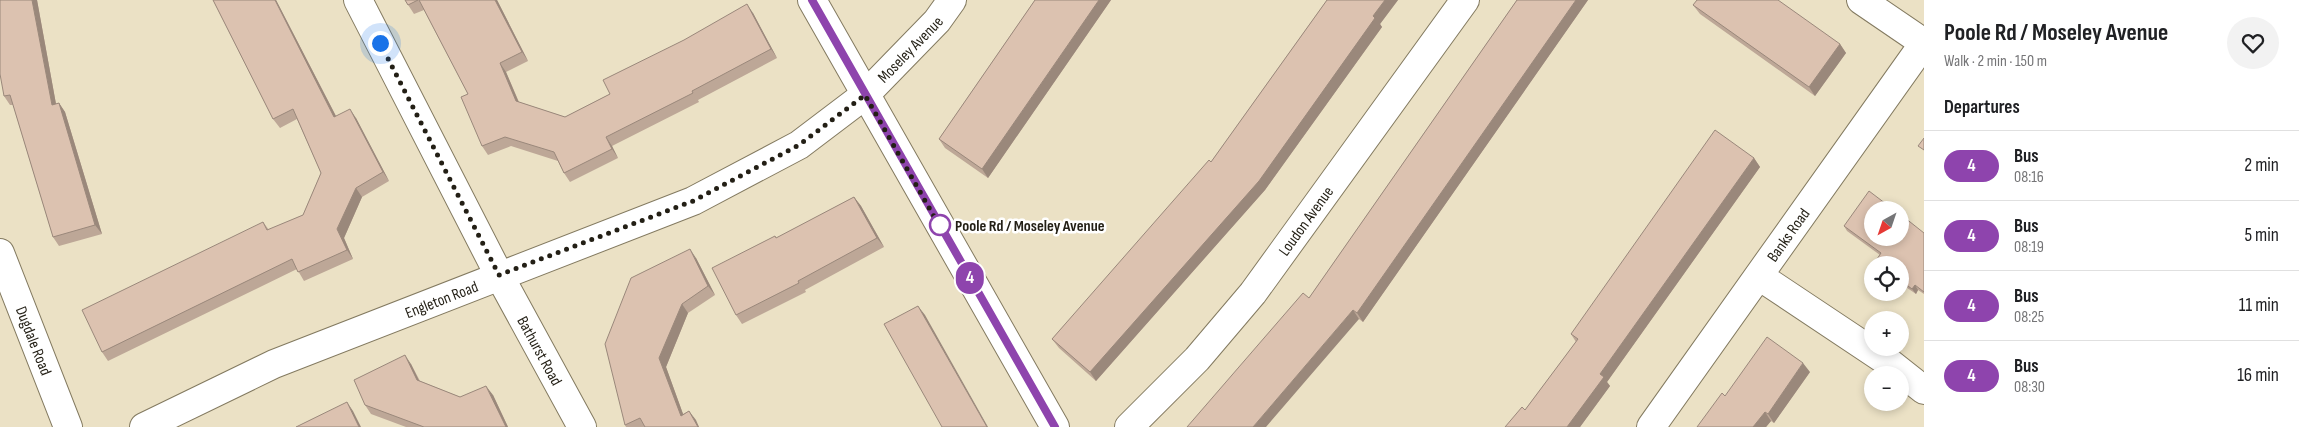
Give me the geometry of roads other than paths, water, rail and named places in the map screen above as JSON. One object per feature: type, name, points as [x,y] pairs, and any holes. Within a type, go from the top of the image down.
[{"type":"street","name":"Bathurst Road","points":[[358,0],[499,275],[582,427]]},
{"type":"street","points":[[812,0],[1055,427]]},
{"type":"street","name":"Moseley Avenue","points":[[865,95],[937,21],[952,0]]},
{"type":"street","name":"Loudon Avenue","points":[[1129,427],[1197,358],[1253,293],[1466,0]]},
{"type":"street","points":[[1861,0],[1924,43]]},
{"type":"street","name":"Banks Road","points":[[1652,427],[1924,43]]},
{"type":"street","name":"Engleton Road","points":[[144,427],[274,364],[693,201],[799,145],[865,95]]},
{"type":"street","name":"Dugdale Road","points":[[0,252],[68,427]]},
{"type":"street","points":[[1759,276],[1891,364],[1924,390]]},
{"type":"place","name":"Poole Rd / Moseley Avenue","points":[[940,225]]}]
